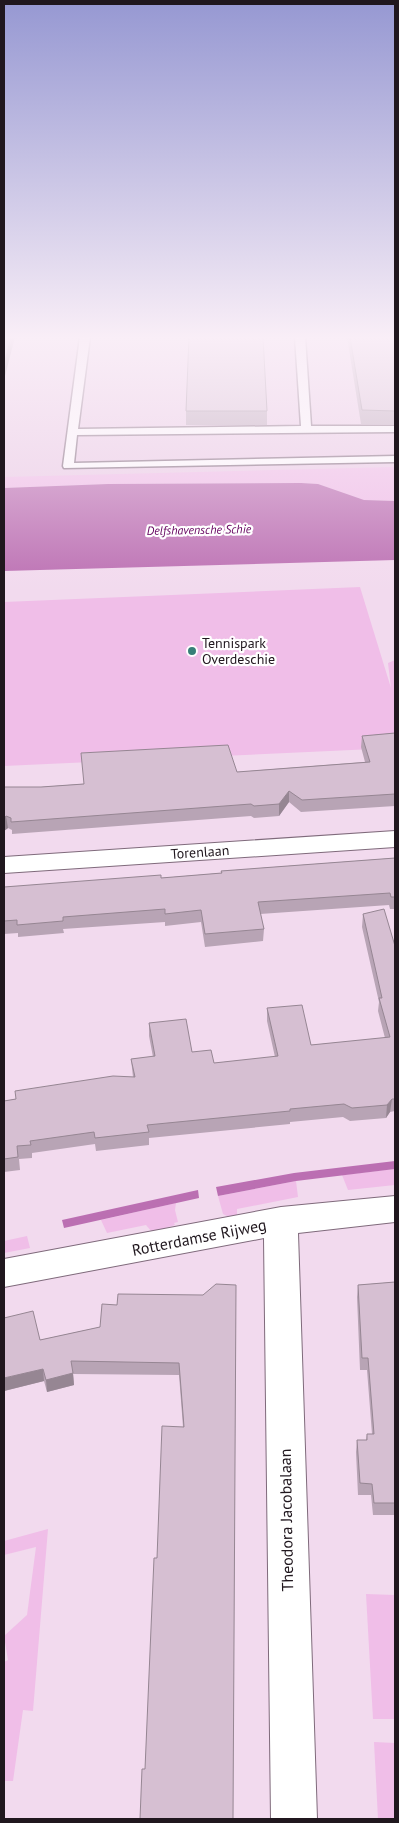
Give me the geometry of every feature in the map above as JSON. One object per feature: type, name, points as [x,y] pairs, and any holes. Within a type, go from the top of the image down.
[{"type":"street","name":"Torenlaan","points":[[4,866],[395,839]]},
{"type":"street","name":"Rotterdamse Rijweg","points":[[4,1273],[280,1221],[395,1209]]},
{"type":"street","name":"Theodora Jacobalaan","points":[[280,1221],[294,1819]]},
{"type":"lane","points":[[73,422],[68,466],[395,459]]},
{"type":"lane","points":[[306,422],[306,429]]},
{"type":"lane","points":[[72,432],[395,429]]},
{"type":"shaded area","points":[[4,422],[395,422],[395,507],[4,509]]},
{"type":"shaded area","points":[[395,467],[395,501],[364,500],[318,484],[301,483],[108,484],[4,488],[4,477]]},
{"type":"shaded area","name":"Tennispark Overdeschie","points":[[360,587],[391,688],[388,663],[395,660],[395,748],[4,766],[4,602]]},
{"type":"shaded area","points":[[395,1169],[395,1185],[348,1190],[342,1175]]},
{"type":"shaded area","points":[[296,1181],[298,1197],[237,1209],[237,1216],[229,1217],[223,1214],[218,1196]]},
{"type":"shaded area","points":[[176,1203],[175,1210],[178,1222],[174,1223],[175,1225],[152,1232],[146,1225],[107,1233],[101,1220]]},
{"type":"shaded area","points":[[27,1236],[30,1248],[4,1253],[4,1241]]},
{"type":"shaded area","points":[[48,1529],[33,1711],[23,1710],[13,1781],[4,1781],[4,1662],[8,1660],[4,1636],[27,1615],[36,1547],[4,1555],[4,1541]]},
{"type":"shaded area","points":[[366,1594],[395,1595],[395,1719],[373,1719]]},
{"type":"shaded area","points":[[374,1742],[395,1743],[395,1819],[378,1819]]},
{"type":"water","name":"Delfshavensche Schie","points":[[108,484],[318,484],[364,500],[395,501],[395,560],[4,571],[4,488]]},
{"type":"water","points":[[395,1161],[395,1169],[296,1181],[218,1196],[216,1187],[294,1173]]},
{"type":"water","points":[[198,1190],[199,1198],[64,1228],[62,1220]]},
{"type":"building","points":[[395,733],[395,794],[302,800],[289,791],[279,804],[254,806],[251,804],[11,822],[11,818],[6,816],[4,818],[4,787],[84,784],[81,753],[228,745],[237,772],[370,762],[362,736]]},
{"type":"building","points":[[395,858],[395,897],[391,897],[390,893],[258,902],[264,929],[205,934],[201,910],[165,914],[165,909],[63,917],[63,921],[17,925],[17,920],[4,921],[4,887],[161,875],[161,878],[222,873],[221,871]]},
{"type":"building","points":[[384,909],[395,946],[395,1099],[392,1099],[387,1105],[352,1108],[344,1104],[290,1109],[290,1111],[147,1125],[149,1132],[95,1138],[94,1132],[30,1141],[31,1145],[17,1146],[18,1157],[4,1159],[4,1101],[16,1099],[15,1091],[113,1076],[135,1077],[131,1059],[155,1056],[149,1023],[186,1019],[192,1052],[211,1050],[214,1063],[278,1056],[267,1008],[302,1005],[311,1045],[390,1037],[379,998],[382,998],[363,914]]},
{"type":"building","points":[[395,1282],[395,1503],[374,1503],[372,1484],[360,1483],[357,1440],[367,1440],[367,1434],[374,1434],[368,1358],[362,1358],[358,1285]]},
{"type":"building","points":[[216,1284],[236,1285],[233,1819],[140,1819],[142,1769],[145,1769],[154,1558],[157,1558],[162,1426],[184,1427],[179,1363],[71,1361],[73,1373],[46,1380],[43,1369],[4,1378],[4,1318],[33,1311],[40,1340],[100,1327],[102,1304],[117,1305],[118,1294],[203,1295]]},
{"type":"place","name":"Tennispark Overdeschie","points":[[192,651]]}]
